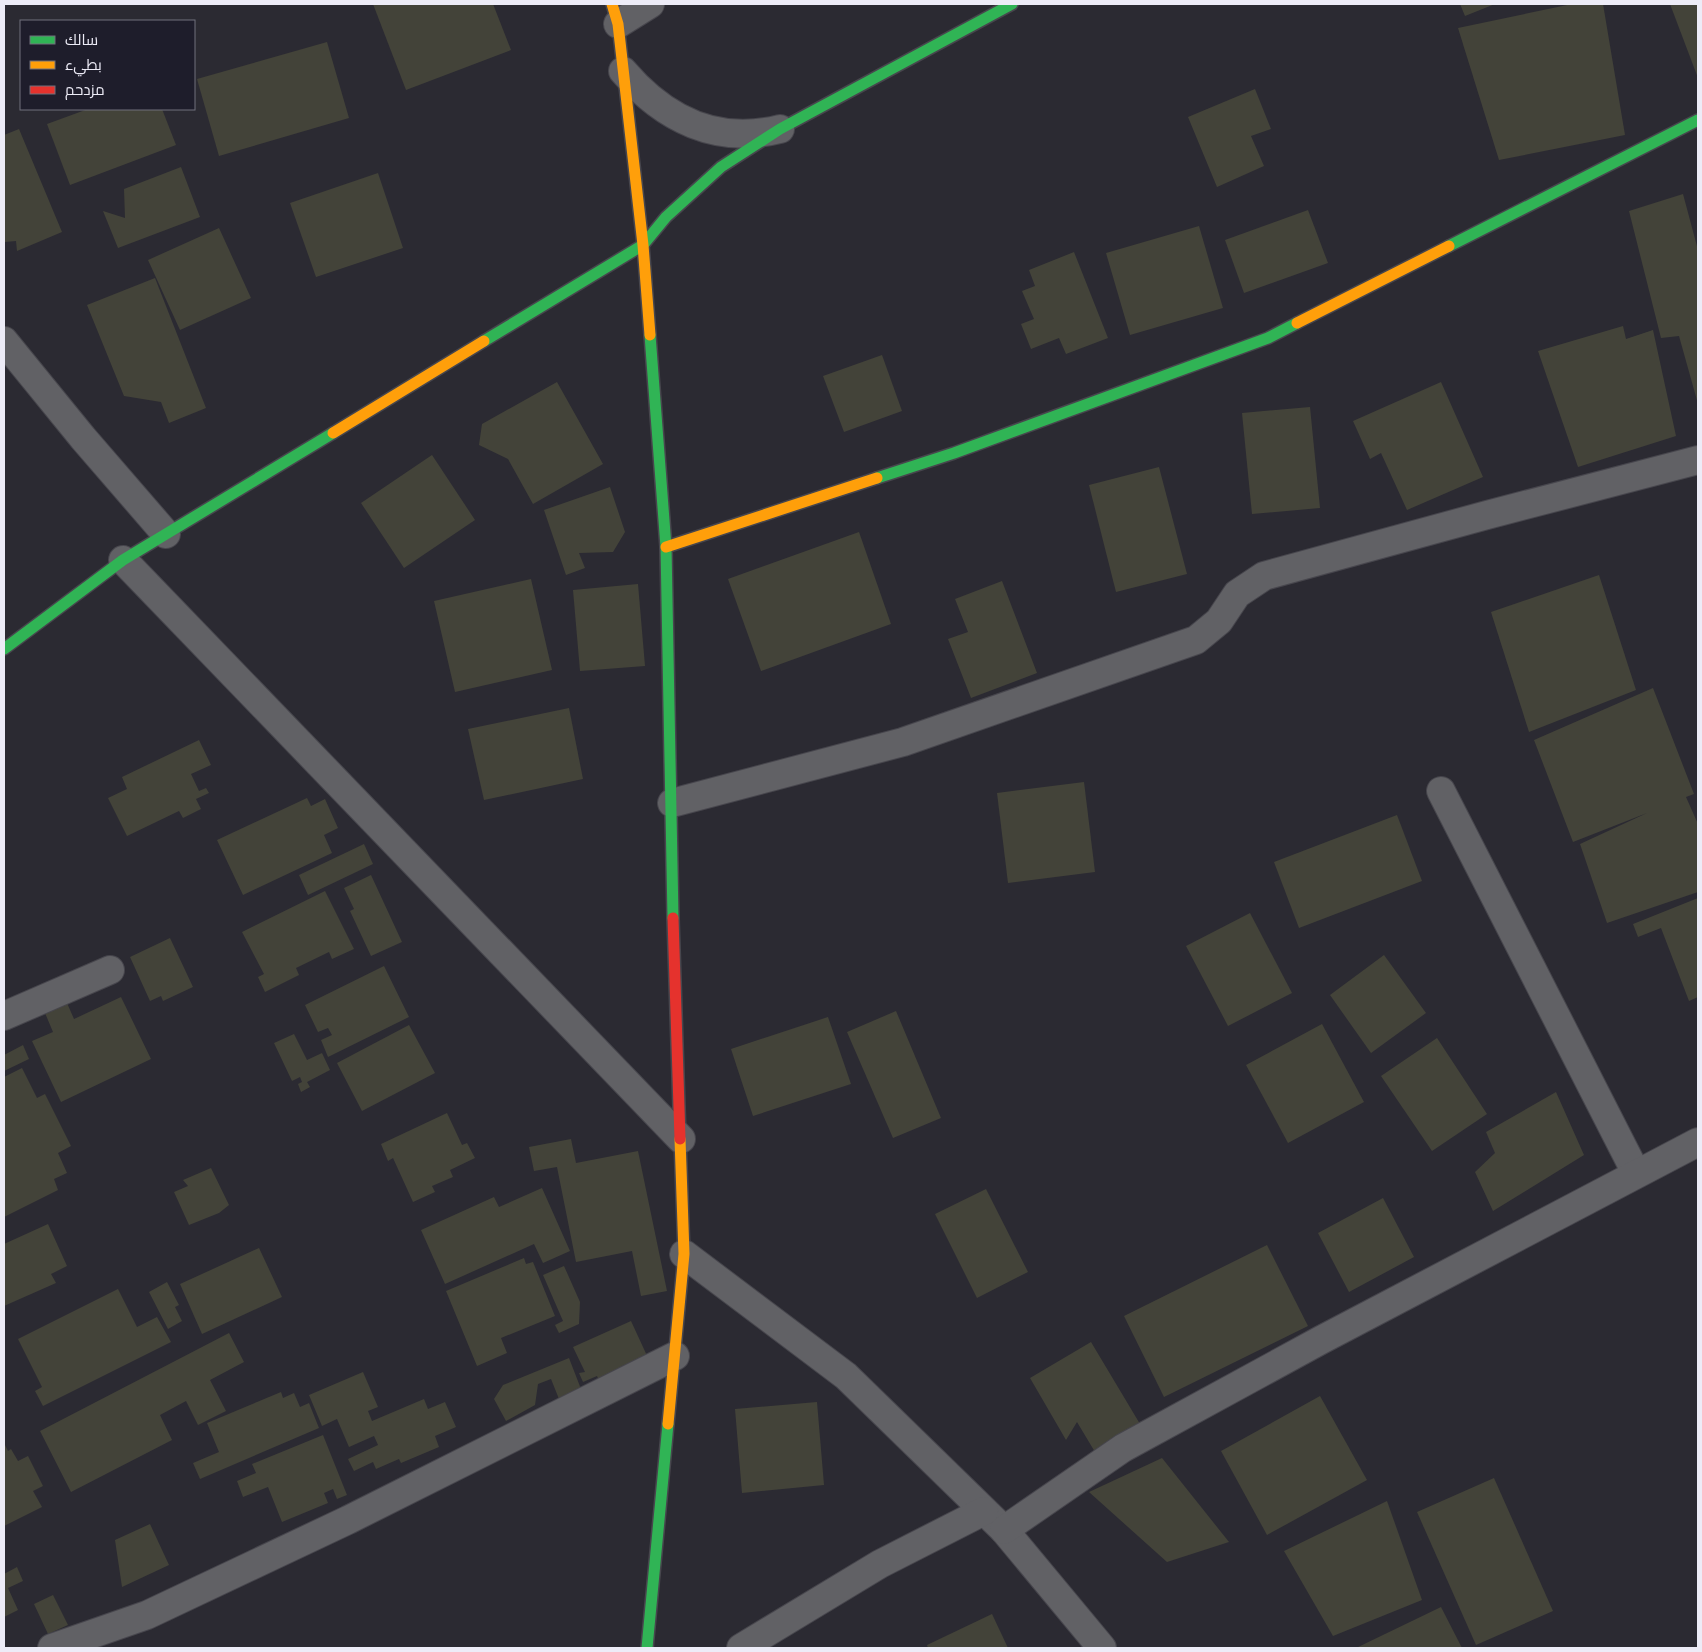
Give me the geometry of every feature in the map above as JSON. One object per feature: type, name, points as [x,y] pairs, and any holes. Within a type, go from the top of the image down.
[{"type":"street","points":[[647,1648],[684,1254],[666,547],[643,245],[624,71],[615,14],[650,4]]},
{"type":"street","points":[[4,649],[123,560],[643,245],[666,217],[692,191],[721,167],[780,129],[1012,4]]},
{"type":"street","points":[[624,71],[640,90],[660,107],[683,120],[708,129],[733,134],[760,134],[780,129]]},
{"type":"street","points":[[666,547],[954,453],[1268,338],[1698,120]]},
{"type":"street","points":[[4,341],[83,438],[166,534]]},
{"type":"street","points":[[672,803],[903,742],[1196,640],[1220,621],[1237,594],[1264,576],[1698,460]]},
{"type":"street","points":[[123,560],[681,1139]]},
{"type":"street","points":[[1442,791],[1636,1173]]},
{"type":"street","points":[[4,1016],[110,970]]},
{"type":"street","points":[[1004,1530],[1122,1448],[1321,1340],[1698,1142]]},
{"type":"street","points":[[684,1254],[846,1376],[1004,1530],[1102,1648]]},
{"type":"street","points":[[52,1648],[147,1615],[348,1520],[675,1356]]},
{"type":"street","points":[[741,1648],[880,1564],[984,1511]]},
{"type":"building","points":[[373,4],[493,4],[511,50],[406,90]]},
{"type":"building","points":[[1460,4],[1495,4],[1465,16]]},
{"type":"building","points":[[1572,4],[1603,4],[1625,135],[1499,160],[1458,28]]},
{"type":"building","points":[[1670,4],[1698,4],[1698,78]]},
{"type":"building","points":[[327,42],[349,118],[219,156],[197,79]]},
{"type":"building","points":[[1255,89],[1271,129],[1251,136],[1264,166],[1217,187],[1188,117]]},
{"type":"building","points":[[85,110],[162,110],[176,145],[70,185],[47,124]]},
{"type":"building","points":[[19,129],[62,232],[17,251],[16,241],[5,242],[4,135]]},
{"type":"building","points":[[181,167],[200,217],[118,248],[103,211],[125,218],[124,189]]},
{"type":"building","points":[[378,173],[403,248],[316,277],[290,203]]},
{"type":"building","points":[[1683,194],[1698,250],[1698,404],[1679,336],[1661,338],[1629,211]]},
{"type":"building","points":[[1308,210],[1328,263],[1244,293],[1225,240]]},
{"type":"building","points":[[1199,226],[1223,308],[1130,335],[1106,253]]},
{"type":"building","points":[[219,228],[251,298],[180,330],[148,260]]},
{"type":"building","points":[[1074,252],[1108,338],[1066,354],[1059,338],[1031,349],[1021,324],[1034,319],[1022,291],[1035,286],[1029,270]]},
{"type":"building","points":[[155,278],[206,408],[169,423],[161,402],[124,396],[87,305]]},
{"type":"building","points":[[1623,326],[1626,339],[1653,330],[1676,436],[1578,467],[1538,351]]},
{"type":"building","points":[[882,355],[902,411],[844,432],[823,376]]},
{"type":"building","points":[[557,382],[603,464],[533,504],[508,459],[479,445],[482,424]]},
{"type":"building","points":[[1441,382],[1483,477],[1407,510],[1381,453],[1370,459],[1353,421]]},
{"type":"building","points":[[1310,407],[1320,508],[1252,514],[1242,413]]},
{"type":"building","points":[[432,455],[475,520],[404,568],[361,503]]},
{"type":"building","points":[[1159,467],[1187,574],[1116,592],[1089,485]]},
{"type":"building","points":[[610,487],[625,532],[613,552],[579,553],[585,568],[566,575],[544,510]]},
{"type":"building","points":[[859,532],[891,624],[761,671],[728,579]]},
{"type":"building","points":[[1599,575],[1636,690],[1529,732],[1491,612]]},
{"type":"building","points":[[531,579],[552,670],[455,692],[434,601]]},
{"type":"building","points":[[1002,581],[1037,673],[971,698],[948,639],[968,632],[955,599]]},
{"type":"building","points":[[638,584],[645,666],[580,671],[573,590]]},
{"type":"building","points":[[1653,688],[1694,794],[1686,797],[1698,824],[1698,892],[1607,923],[1580,844],[1647,813],[1573,842],[1534,740]]},
{"type":"building","points":[[569,708],[583,779],[484,800],[468,729]]},
{"type":"building","points":[[199,740],[211,765],[191,774],[199,791],[206,788],[209,793],[196,799],[201,809],[183,818],[179,811],[127,836],[108,798],[127,789],[122,777]]},
{"type":"building","points":[[1084,782],[1095,872],[1008,883],[997,793]]},
{"type":"building","points":[[307,798],[311,806],[325,799],[338,828],[324,835],[332,853],[243,895],[217,840]]},
{"type":"building","points":[[1397,815],[1422,881],[1299,928],[1274,862]]},
{"type":"building","points":[[364,844],[373,864],[308,895],[299,875]]},
{"type":"building","points":[[371,875],[402,942],[371,956],[350,911],[354,909],[344,888]]},
{"type":"building","points":[[325,891],[354,949],[332,959],[329,952],[296,968],[299,975],[265,992],[258,977],[264,974],[242,932]]},
{"type":"building","points":[[1698,898],[1698,997],[1689,1001],[1661,928],[1638,937],[1633,924]]},
{"type":"building","points":[[1250,913],[1292,993],[1228,1026],[1186,946]]},
{"type":"building","points":[[170,938],[193,987],[163,1001],[161,996],[150,1001],[130,957]]},
{"type":"building","points":[[1384,955],[1426,1013],[1371,1053],[1330,995]]},
{"type":"building","points":[[384,966],[409,1017],[328,1057],[321,1040],[332,1035],[328,1028],[318,1032],[305,1005]]},
{"type":"building","points":[[121,997],[151,1059],[61,1102],[32,1041],[53,1032],[45,1013],[67,1003],[74,1019]]},
{"type":"building","points":[[896,1011],[941,1118],[893,1138],[847,1032]]},
{"type":"building","points":[[828,1017],[851,1084],[753,1116],[731,1049]]},
{"type":"building","points":[[1322,1024],[1364,1102],[1288,1143],[1246,1065]]},
{"type":"building","points":[[409,1025],[435,1073],[362,1111],[337,1063]]},
{"type":"building","points":[[294,1034],[307,1060],[322,1053],[330,1070],[307,1082],[310,1087],[301,1092],[298,1084],[302,1082],[300,1077],[292,1081],[274,1043]]},
{"type":"building","points":[[1437,1038],[1487,1114],[1432,1151],[1381,1076]]},
{"type":"building","points":[[23,1045],[29,1059],[4,1071],[4,1055]]},
{"type":"building","points":[[22,1068],[37,1098],[45,1094],[71,1146],[58,1153],[67,1173],[54,1179],[58,1190],[4,1217],[4,1077]]},
{"type":"building","points":[[1556,1092],[1584,1155],[1493,1211],[1475,1172],[1495,1153],[1486,1132]]},
{"type":"building","points":[[447,1113],[462,1145],[467,1143],[475,1158],[450,1170],[453,1177],[432,1186],[435,1192],[413,1202],[393,1158],[388,1161],[381,1144]]},
{"type":"building","points":[[571,1139],[576,1163],[638,1151],[667,1291],[641,1296],[632,1251],[576,1262],[557,1167],[534,1171],[529,1147]]},
{"type":"building","points":[[211,1168],[229,1205],[219,1213],[189,1225],[174,1192],[188,1186],[183,1180]]},
{"type":"building","points":[[542,1188],[570,1251],[543,1263],[534,1244],[445,1284],[421,1230],[494,1197],[499,1207]]},
{"type":"building","points":[[986,1189],[1028,1272],[977,1298],[935,1214]]},
{"type":"building","points":[[1383,1198],[1414,1257],[1349,1292],[1318,1233]]},
{"type":"building","points":[[48,1224],[67,1266],[51,1274],[56,1283],[4,1306],[4,1244]]},
{"type":"building","points":[[1267,1245],[1308,1326],[1164,1397],[1124,1316]]},
{"type":"building","points":[[259,1248],[282,1297],[202,1334],[180,1284]]},
{"type":"building","points":[[524,1258],[526,1264],[533,1262],[555,1316],[501,1338],[507,1353],[477,1366],[446,1291]]},
{"type":"building","points":[[564,1266],[580,1302],[579,1324],[559,1333],[555,1325],[563,1321],[543,1275]]},
{"type":"building","points":[[167,1282],[179,1305],[175,1307],[182,1321],[168,1329],[149,1292]]},
{"type":"building","points":[[118,1289],[137,1327],[157,1317],[171,1342],[43,1406],[35,1391],[42,1387],[18,1339]]},
{"type":"building","points":[[631,1321],[649,1360],[600,1383],[597,1376],[583,1382],[579,1373],[585,1372],[573,1347]]},
{"type":"building","points":[[229,1333],[244,1362],[210,1380],[226,1411],[198,1425],[186,1401],[160,1415],[172,1440],[71,1492],[40,1431]]},
{"type":"building","points":[[1091,1342],[1140,1424],[1095,1452],[1077,1422],[1066,1440],[1030,1378]]},
{"type":"building","points":[[569,1358],[581,1389],[559,1399],[551,1379],[538,1384],[535,1405],[506,1421],[494,1399],[503,1385]]},
{"type":"building","points":[[363,1372],[378,1407],[368,1411],[372,1421],[424,1399],[428,1409],[445,1402],[456,1427],[435,1436],[439,1447],[401,1463],[399,1459],[376,1469],[373,1462],[354,1471],[348,1459],[378,1445],[374,1436],[349,1447],[337,1419],[322,1426],[309,1395]]},
{"type":"building","points":[[281,1392],[283,1398],[294,1393],[300,1407],[309,1403],[319,1428],[200,1479],[193,1463],[219,1452],[207,1423]]},
{"type":"building","points":[[1320,1396],[1367,1480],[1267,1535],[1221,1451]]},
{"type":"building","points":[[817,1402],[824,1485],[742,1493],[735,1409]]},
{"type":"building","points":[[323,1435],[347,1495],[337,1499],[333,1489],[324,1493],[328,1503],[282,1522],[268,1487],[243,1497],[237,1481],[256,1473],[252,1464]]},
{"type":"building","points":[[4,1443],[8,1451],[11,1449],[18,1461],[28,1456],[43,1486],[33,1491],[42,1507],[4,1526]]},
{"type":"building","points":[[1162,1458],[1229,1542],[1167,1562],[1089,1492]]},
{"type":"building","points":[[1494,1478],[1553,1611],[1476,1645],[1417,1512]]},
{"type":"building","points":[[1387,1501],[1422,1600],[1333,1636],[1284,1551]]},
{"type":"building","points":[[150,1524],[169,1565],[122,1587],[115,1540]]},
{"type":"building","points":[[17,1567],[23,1581],[8,1588],[18,1610],[4,1617],[4,1574]]},
{"type":"building","points":[[53,1595],[68,1625],[48,1634],[34,1604]]},
{"type":"building","points":[[1441,1607],[1462,1648],[1356,1648]]},
{"type":"building","points":[[992,1614],[1008,1648],[928,1648],[927,1645]]},
{"type":"traffic: fast","points":[[484,341],[643,245],[666,217],[721,167],[780,129],[1012,4]]},
{"type":"traffic: fast","points":[[1449,246],[1698,120]]},
{"type":"traffic: fast","points":[[877,478],[954,453],[1268,338],[1297,323]]},
{"type":"traffic: fast","points":[[650,335],[666,547],[673,918]]},
{"type":"traffic: fast","points":[[4,649],[123,560],[333,433]]},
{"type":"traffic: fast","points":[[647,1648],[668,1424]]},
{"type":"traffic: slow","points":[[612,4],[618,24],[643,245],[650,335]]},
{"type":"traffic: slow","points":[[1297,323],[1449,246]]},
{"type":"traffic: slow","points":[[333,433],[484,341]]},
{"type":"traffic: slow","points":[[666,547],[877,478]]},
{"type":"traffic: slow","points":[[668,1424],[684,1254],[680,1139]]},
{"type":"traffic: jam","points":[[673,918],[680,1139]]}]
